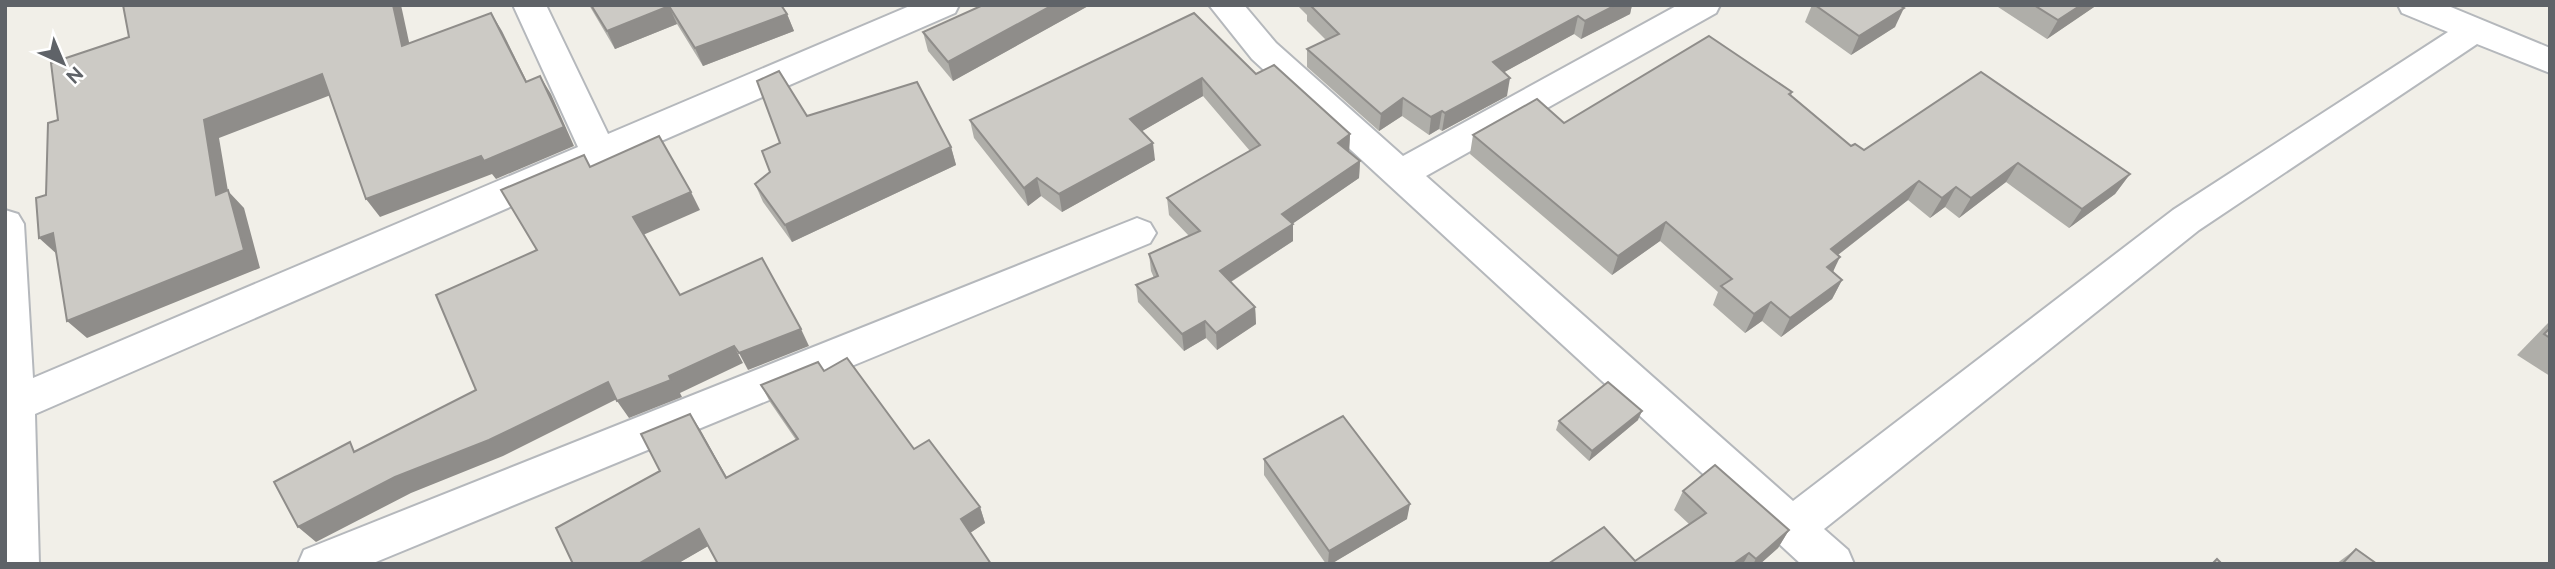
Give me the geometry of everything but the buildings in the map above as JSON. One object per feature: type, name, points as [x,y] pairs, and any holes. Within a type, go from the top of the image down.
[{"type":"street","points":[[529,5],[599,153]]},
{"type":"street","points":[[14,404],[943,5]]},
{"type":"street","points":[[1226,5],[1264,51],[1832,564]]},
{"type":"street","points":[[1400,174],[1704,5]]},
{"type":"street","points":[[2414,5],[2550,61]]},
{"type":"street","points":[[1793,527],[2186,220],[2473,31]]},
{"type":"street","points":[[5,224],[8,330],[14,404],[17,564]]},
{"type":"street","points":[[320,564],[1137,233]]}]
